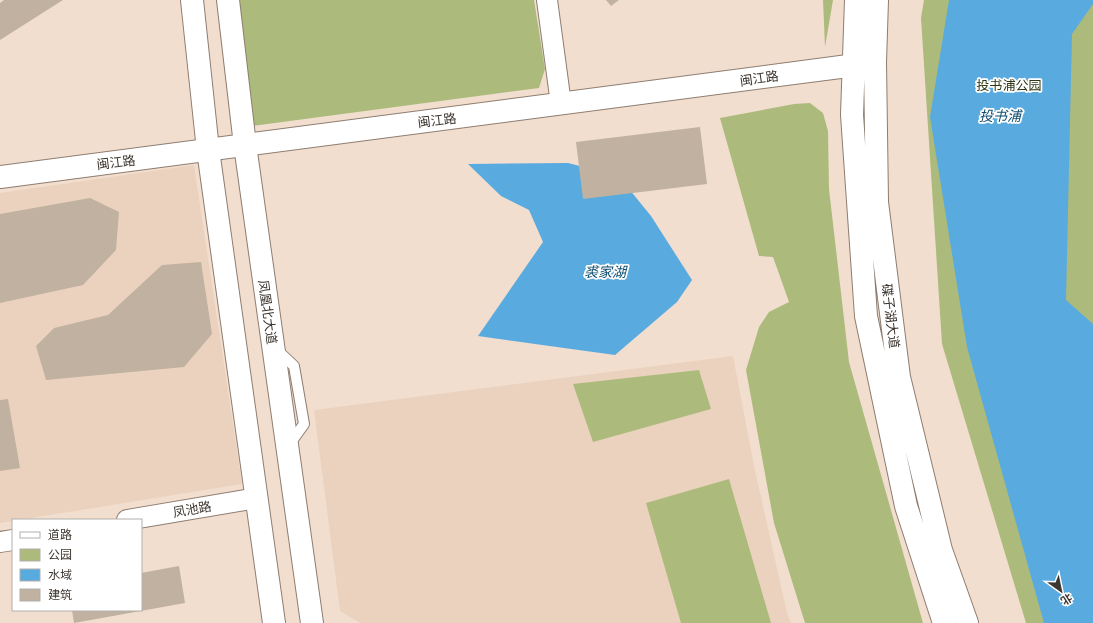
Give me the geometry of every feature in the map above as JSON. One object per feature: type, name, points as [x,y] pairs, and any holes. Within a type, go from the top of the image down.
[{"type":"main road","points":[[192,0],[208,150],[274,623]]},
{"type":"main road","name":"凤凰北大道","points":[[228,0],[245,145],[312,623]]},
{"type":"main road","name":"碟子湖大道","points":[[856,0],[852,115],[866,316],[906,506],[944,623]]},
{"type":"main road","name":"碟子湖大道","points":[[877,0],[875,62],[877,202],[899,378],[941,550],[967,623]]},
{"type":"main road","name":"闽江路","points":[[0,177],[875,62]]},
{"type":"street","points":[[547,0],[561,104]]},
{"type":"street","name":"凤池路","points":[[133,519],[257,498]]},
{"type":"street","points":[[0,542],[12,540]]},
{"type":"shaded area","points":[[194,165],[242,484],[25,519],[12,519],[12,521],[0,523],[0,193]]},
{"type":"shaded area","points":[[733,356],[754,466],[787,613],[791,623],[360,623],[340,611],[314,410]]},
{"type":"green space","points":[[238,0],[534,0],[545,69],[539,88],[252,126]]},
{"type":"green space","points":[[823,0],[833,0],[825,47]]},
{"type":"green space","name":"投书浦","points":[[924,0],[1093,0],[1093,623],[1026,623],[942,344],[921,18]]},
{"type":"green space","points":[[810,103],[823,113],[828,131],[829,189],[849,362],[923,623],[805,623],[774,523],[746,370],[759,327],[769,312],[789,302],[773,257],[759,256],[720,118],[794,104]]},
{"type":"green space","points":[[699,370],[711,409],[593,442],[573,384]]},
{"type":"green space","points":[[729,479],[771,623],[681,623],[646,503]]},
{"type":"water","name":"投书浦","points":[[949,0],[1093,0],[1093,4],[1072,34],[1066,300],[1093,324],[1093,623],[1044,623],[967,347],[930,117]]},
{"type":"water","name":"裘家湖","points":[[568,163],[603,172],[629,189],[651,216],[692,280],[677,302],[615,355],[478,336],[543,242],[529,210],[501,196],[468,164]]},
{"type":"building","points":[[4,0],[63,0],[0,40],[0,3]]},
{"type":"building","points":[[606,0],[619,0],[611,6]]},
{"type":"building","points":[[700,127],[707,184],[583,199],[576,142]]},
{"type":"building","points":[[90,198],[119,212],[116,250],[83,285],[0,303],[0,214]]},
{"type":"building","points":[[201,262],[212,334],[184,367],[46,380],[36,346],[54,328],[108,315],[162,265]]},
{"type":"building","points":[[8,399],[20,468],[0,471],[0,400]]},
{"type":"building","points":[[179,566],[185,603],[142,611],[142,573]]},
{"type":"building","points":[[72,611],[141,611],[74,623]]},
{"type":"park label","name":"投书浦公园","points":[[1009,85]]}]
